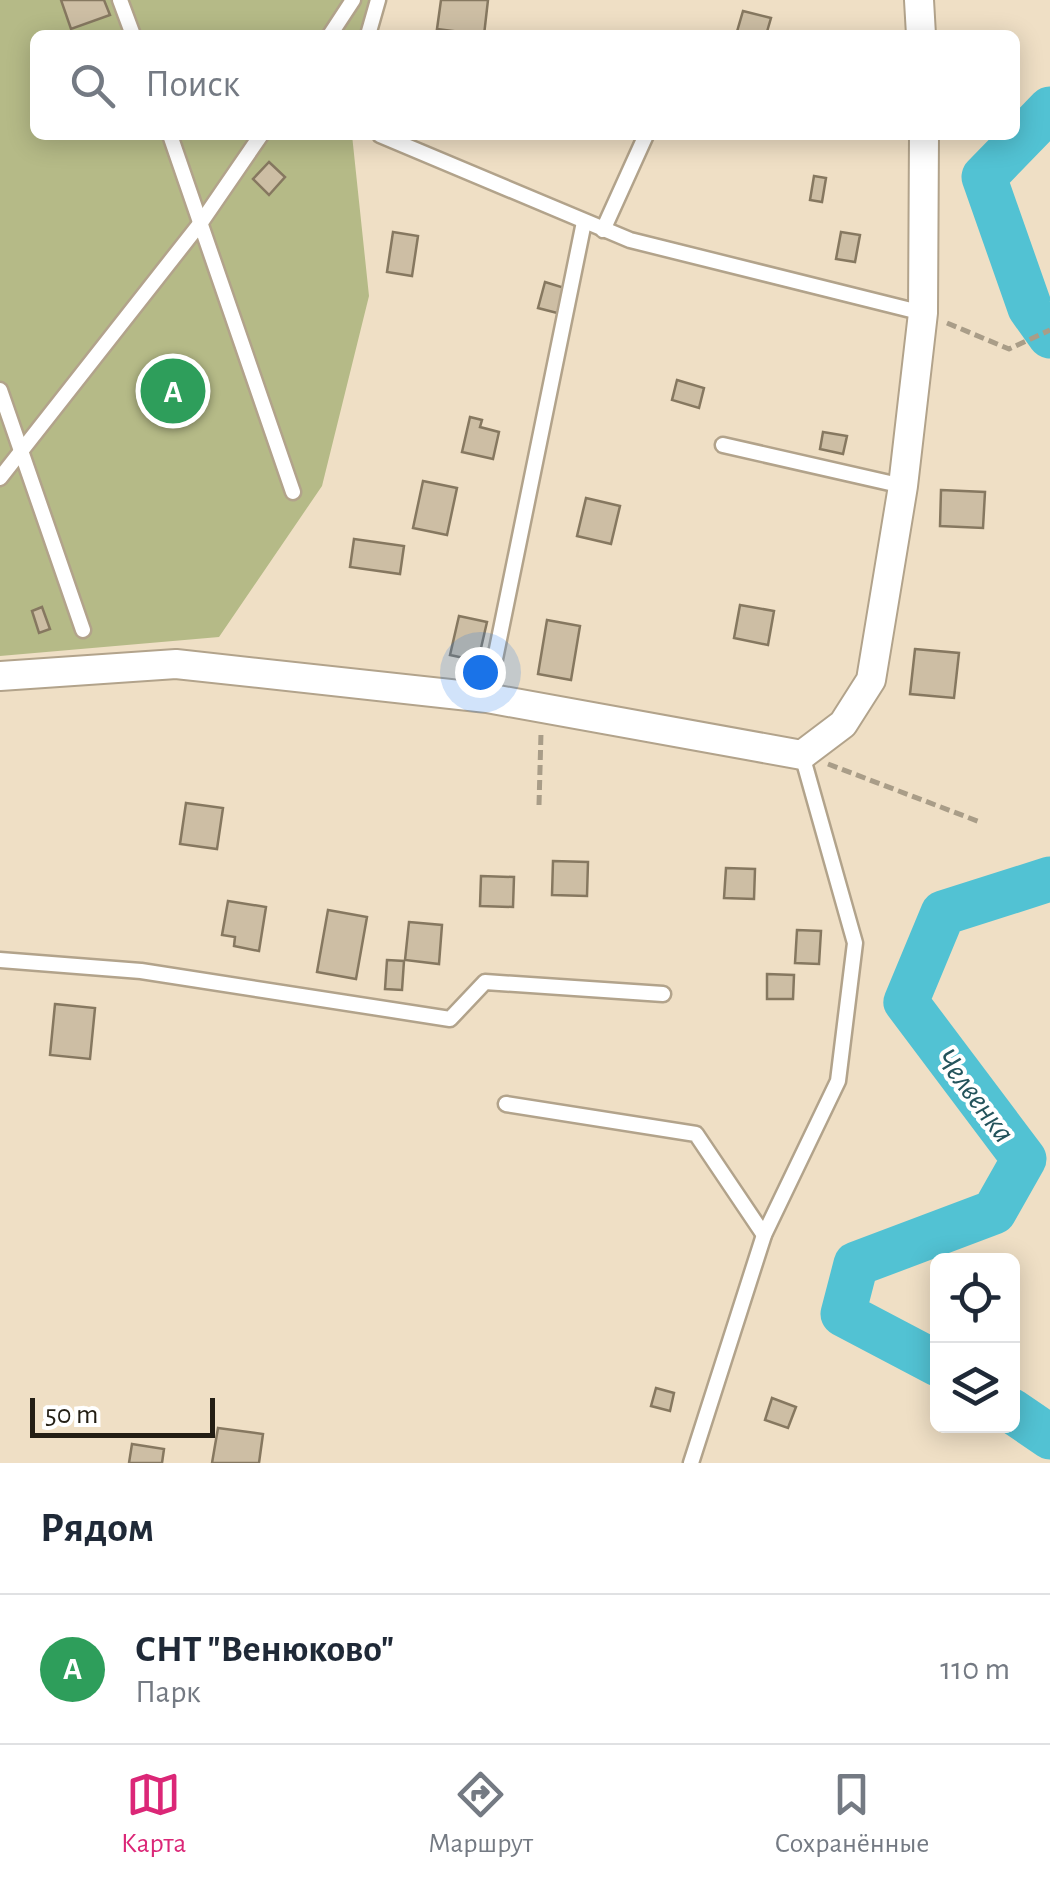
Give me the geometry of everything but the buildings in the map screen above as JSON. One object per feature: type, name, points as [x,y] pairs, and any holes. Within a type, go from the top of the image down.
[{"type":"street","points":[[918,0],[920,30]]},
{"type":"street","points":[[0,676],[176,664],[487,698],[802,754],[843,724],[871,680],[903,486],[922,312],[924,140]]},
{"type":"lane","points":[[120,0],[131,30]]},
{"type":"lane","points":[[333,30],[352,0]]},
{"type":"lane","points":[[369,30],[378,0]]},
{"type":"lane","points":[[172,140],[293,492]]},
{"type":"lane","points":[[0,478],[202,221],[258,140]]},
{"type":"lane","points":[[392,140],[603,230],[922,312]]},
{"type":"lane","points":[[603,230],[644,140]]},
{"type":"lane","points":[[487,698],[584,222]]},
{"type":"lane","points":[[0,390],[83,630]]},
{"type":"lane","points":[[723,445],[903,486]]},
{"type":"lane","points":[[691,1463],[764,1236],[838,1081],[856,943],[802,754]]},
{"type":"lane","points":[[0,960],[141,970],[450,1020],[485,982],[664,994]]},
{"type":"lane","points":[[506,1104],[696,1134],[764,1236]]},
{"type":"path","points":[[922,312],[1009,349],[1050,330]]},
{"type":"path","points":[[539,805],[542,710]]},
{"type":"path","points":[[802,754],[980,822]]},
{"type":"green space","points":[[0,0],[373,0],[364,30],[30,30],[30,140],[353,140],[369,296],[322,486],[219,637],[0,656]]},
{"type":"waterway","name":"Челвенка","points":[[1020,140],[1050,109]]},
{"type":"waterway","name":"Челвенка","points":[[1020,140],[984,177],[1030,308],[1050,336]]},
{"type":"waterway","name":"Челвенка","points":[[930,1360],[843,1314],[856,1264],[994,1212],[1024,1159],[906,1002],[943,913],[1050,879]]},
{"type":"waterway","name":"Челвенка","points":[[1020,1416],[1050,1437]]},
{"type":"place","name":"СНТ \"Венюково\"","points":[[173,391]]}]
